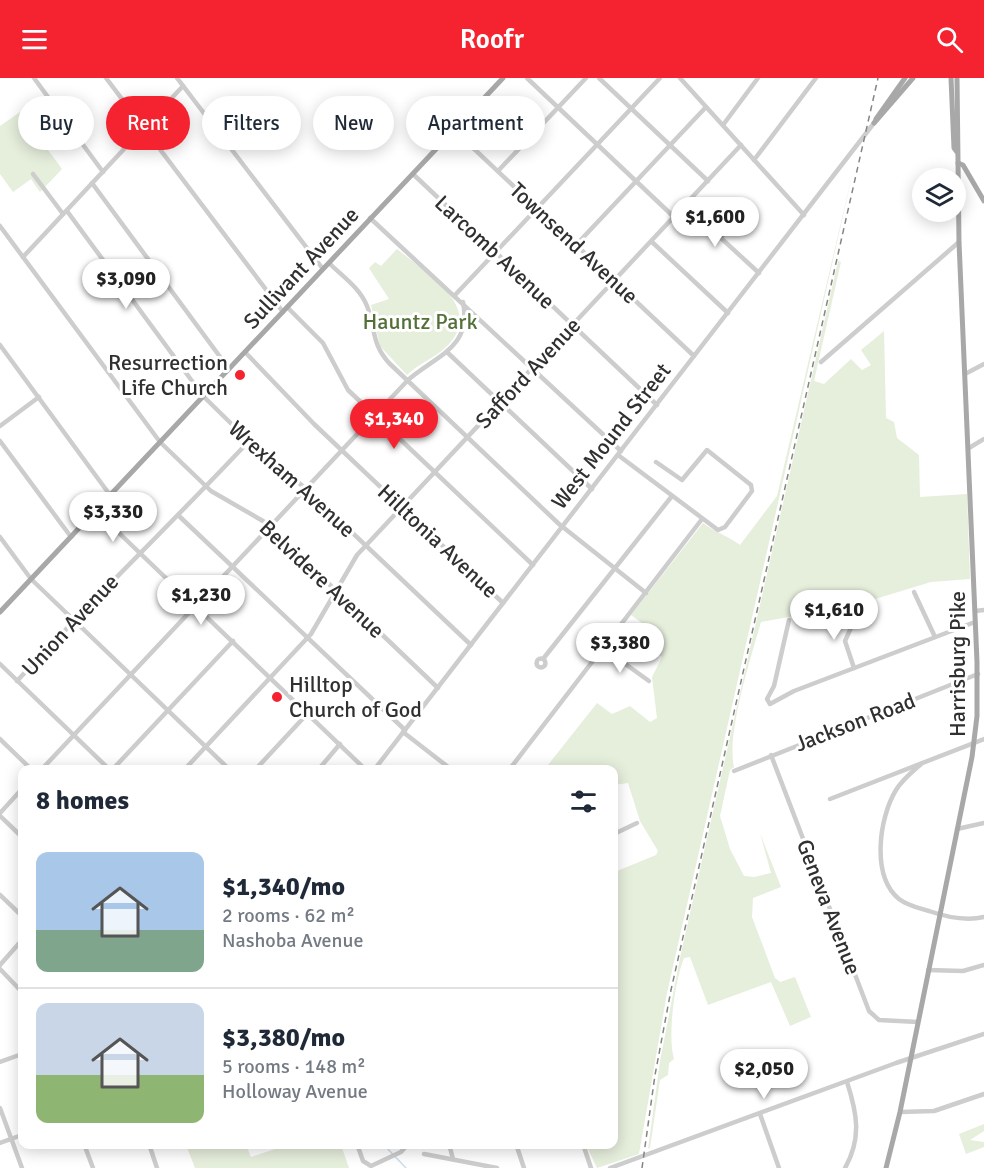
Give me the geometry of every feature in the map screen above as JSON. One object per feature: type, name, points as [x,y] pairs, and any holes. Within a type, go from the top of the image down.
[{"type":"main road","name":"Sullivant Avenue","points":[[486,96],[503,78]]},
{"type":"main road","name":"West Mound Street","points":[[874,123],[905,78]]},
{"type":"main road","name":"West Mound Street","points":[[874,123],[913,78]]},
{"type":"main road","name":"Harrisburg Pike","points":[[951,78],[954,148],[957,152]]},
{"type":"main road","name":"Harrisburg Pike","points":[[886,1168],[900,1112],[974,743],[978,674],[981,662],[975,622],[959,242],[957,78]]},
{"type":"main road","name":"Sullivant Avenue","points":[[0,612],[435,150]]},
{"type":"main road","points":[[958,163],[963,165],[984,199]]},
{"type":"street","points":[[34,78],[103,172]]},
{"type":"street","points":[[106,78],[119,96]]},
{"type":"street","points":[[177,78],[323,269]]},
{"type":"street","points":[[527,78],[675,218]]},
{"type":"street","points":[[498,171],[586,78]]},
{"type":"street","points":[[599,78],[708,181]]},
{"type":"street","points":[[456,294],[660,78]]},
{"type":"street","points":[[680,78],[804,215]]},
{"type":"street","points":[[685,84],[690,78]]},
{"type":"street","points":[[723,125],[758,78]]},
{"type":"street","points":[[754,160],[814,79]]},
{"type":"street","points":[[173,96],[183,86]]},
{"type":"street","points":[[576,245],[706,107]]},
{"type":"street","name":"West Mound Street","points":[[378,765],[874,123]]},
{"type":"street","name":"Safford Avenue","points":[[188,765],[307,638],[337,592],[349,566],[366,546],[741,146]]},
{"type":"street","points":[[23,258],[123,150]]},
{"type":"street","points":[[160,150],[285,309],[323,343],[340,380],[533,565]]},
{"type":"street","name":"Townsend Avenue","points":[[475,150],[694,356]]},
{"type":"street","name":"Wrexham Avenue","points":[[33,174],[65,212],[203,396],[249,441],[306,489],[471,645]]},
{"type":"street","name":"Larcomb Avenue","points":[[413,174],[657,405]]},
{"type":"street","points":[[92,183],[229,369]]},
{"type":"street","points":[[686,206],[759,273]]},
{"type":"street","points":[[721,237],[748,208]]},
{"type":"street","points":[[370,218],[456,294],[620,453],[714,529],[721,530],[751,494],[752,486],[706,450],[682,480],[656,462]]},
{"type":"street","name":"Belvidere Avenue","points":[[0,226],[160,442],[207,486],[269,527],[438,688]]},
{"type":"street","points":[[652,242],[728,313]]},
{"type":"street","points":[[821,362],[959,242]]},
{"type":"street","points":[[329,263],[360,293],[367,304],[374,340],[380,352],[407,381],[562,527],[646,593]]},
{"type":"street","points":[[46,765],[407,381],[448,353],[462,335],[465,324],[463,302]]},
{"type":"street","points":[[0,345],[110,495]]},
{"type":"street","name":"Hilltonia Avenue","points":[[245,352],[342,451],[503,603]]},
{"type":"street","points":[[448,353],[592,489]]},
{"type":"street","points":[[965,374],[984,364]]},
{"type":"street","points":[[0,426],[39,397]]},
{"type":"street","points":[[969,447],[984,439]]},
{"type":"street","points":[[0,441],[70,537]]},
{"type":"street","name":"Union Avenue","points":[[17,681],[139,552],[179,516],[249,441]]},
{"type":"street","points":[[543,659],[672,496]]},
{"type":"street","points":[[95,510],[361,765]]},
{"type":"street","points":[[179,516],[404,731],[446,765]]},
{"type":"street","points":[[513,765],[702,519]]},
{"type":"street","points":[[1,540],[31,579],[225,765]]},
{"type":"street","points":[[914,592],[935,637]]},
{"type":"street","points":[[854,668],[845,641],[855,619],[855,606]]},
{"type":"street","points":[[975,610],[984,610]]},
{"type":"street","points":[[789,620],[774,686],[767,699],[768,703],[774,703],[784,696],[975,622]]},
{"type":"street","points":[[116,765],[233,641]]},
{"type":"street","points":[[603,648],[649,681]]},
{"type":"street","points":[[0,664],[106,765]]},
{"type":"street","name":"Jackson Road","points":[[734,771],[978,674]]},
{"type":"street","points":[[774,686],[775,691],[784,696]]},
{"type":"street","points":[[260,765],[308,713]]},
{"type":"street","points":[[0,739],[27,765]]},
{"type":"street","points":[[830,799],[984,739]]},
{"type":"street","points":[[322,765],[340,744]]},
{"type":"street","name":"Geneva Avenue","points":[[771,755],[869,1011],[879,1020],[918,1022]]},
{"type":"street","points":[[921,764],[902,782],[891,800],[882,835],[882,864],[886,878],[898,899],[940,915],[972,919],[984,917]]},
{"type":"street","points":[[18,794],[0,814],[18,833]]},
{"type":"street","points":[[618,832],[637,823]]},
{"type":"street","points":[[957,829],[984,823]]},
{"type":"street","points":[[0,895],[18,912]]},
{"type":"street","points":[[0,964],[18,944]]},
{"type":"street","points":[[928,970],[963,971],[984,965]]},
{"type":"street","points":[[0,969],[18,988]]},
{"type":"street","points":[[610,1168],[984,1034]]},
{"type":"street","points":[[0,1062],[18,1055]]},
{"type":"street","points":[[845,1168],[857,1138],[858,1123],[847,1082]]},
{"type":"street","points":[[900,1112],[934,1111],[984,1094]]},
{"type":"street","points":[[0,1108],[22,1168]]},
{"type":"street","points":[[760,1114],[780,1168]]},
{"type":"street","points":[[0,1143],[18,1137]]},
{"type":"street","points":[[86,1149],[93,1168]]},
{"type":"street","points":[[151,1149],[157,1168]]},
{"type":"street","points":[[359,1149],[363,1161],[371,1166],[379,1166],[402,1149]]},
{"type":"street","points":[[450,1149],[453,1159]]},
{"type":"street","points":[[518,1149],[524,1168]]},
{"type":"street","points":[[585,1149],[591,1168]]},
{"type":"street","points":[[424,1154],[496,1168]]},
{"type":"green space","points":[[18,113],[18,150],[48,150],[62,169],[40,192],[31,179],[13,192],[0,174],[0,126]]},
{"type":"green space","points":[[857,154],[667,993],[639,1154],[597,1168],[588,1149],[618,1149],[618,871],[656,855],[658,851],[640,821],[628,783],[618,784],[618,765],[548,765],[597,703],[612,714],[630,706],[650,722],[657,718],[652,677],[662,657],[652,648],[657,634],[631,615],[703,523],[740,545],[777,496]]},
{"type":"green space","name":"Hauntz Park","points":[[397,249],[448,292],[456,305],[460,319],[456,333],[445,348],[407,375],[380,346],[371,305],[389,299],[369,268],[375,262],[381,266]]},
{"type":"green space","points":[[838,261],[841,262],[814,381],[824,384],[851,359],[862,370],[871,365],[861,350],[884,331],[886,418],[894,422],[897,438],[919,455],[920,497],[967,494],[970,579],[931,582],[852,606],[761,622],[736,716],[732,753],[734,767],[730,770],[720,816],[730,849],[744,876],[754,877],[771,873],[760,833],[781,887],[753,898],[752,917],[775,978],[780,982],[795,977],[811,1017],[790,1026],[771,982],[708,1005],[690,957],[684,958],[673,1008],[671,1037],[674,1059],[669,1063],[668,1075],[660,1080],[648,1149],[660,1061],[681,953]]},
{"type":"green space","points":[[984,1124],[984,1131],[970,1140],[984,1142],[984,1147],[966,1154],[959,1134]]},
{"type":"green space","points":[[188,1149],[248,1149],[251,1157],[275,1149],[342,1149],[349,1168],[195,1168]]},
{"type":"waterway","points":[[388,1149],[406,1168]]},
{"type":"railway","points":[[642,1168],[655,1075],[671,990],[878,78]]},
{"type":"place","name":"Resurrection Life Church","points":[[240,375]]},
{"type":"place","name":"Hilltop Church of God","points":[[277,697]]}]
